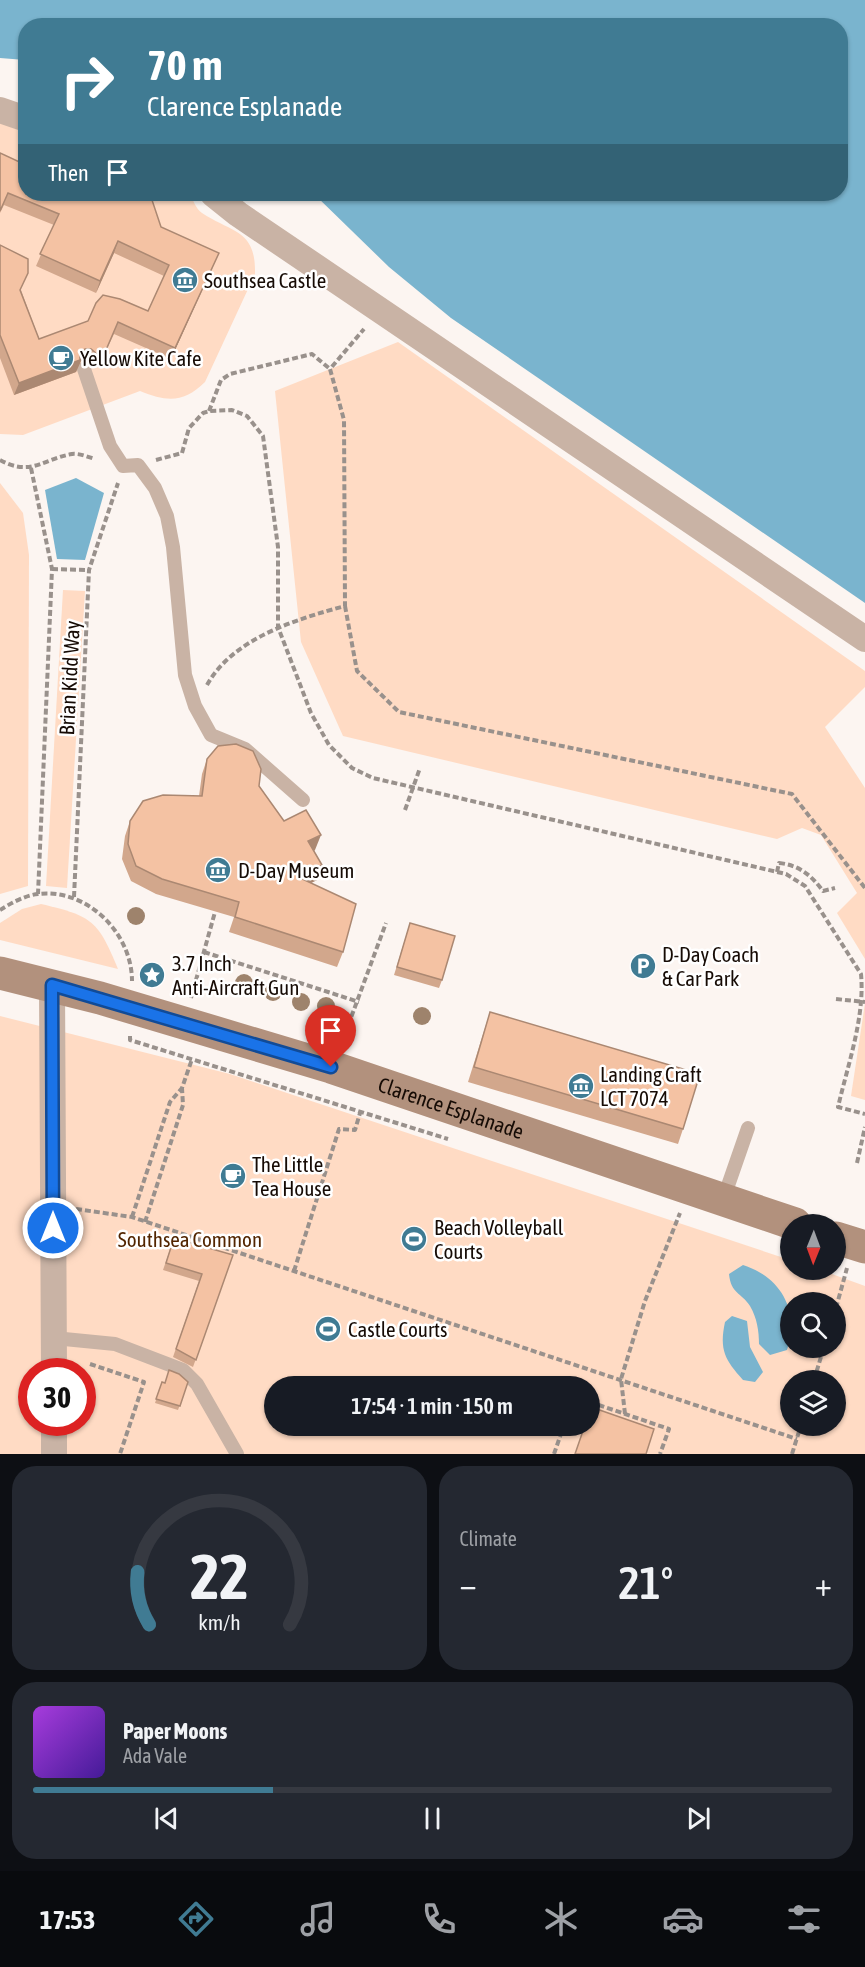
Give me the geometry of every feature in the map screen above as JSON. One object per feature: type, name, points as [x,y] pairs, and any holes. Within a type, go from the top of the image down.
[{"type":"street","points":[[0,110],[18,116]]},
{"type":"street","points":[[220,201],[382,309],[865,639]]},
{"type":"street","name":"Clarence Esplanade","points":[[0,974],[52,985],[132,1007],[331,1067],[780,1219]]},
{"type":"street","points":[[52,985],[54,1358]]},
{"type":"street","points":[[54,1436],[54,1454]]},
{"type":"lane","points":[[84,369],[110,446],[123,466],[138,465],[154,488],[167,516],[173,547],[185,675],[195,706],[211,735],[245,749],[303,800]]},
{"type":"lane","points":[[723,1200],[748,1128]]},
{"type":"lane","points":[[54,1338],[115,1344],[183,1370],[198,1384],[205,1402],[237,1454]]},
{"type":"path","points":[[330,369],[382,309]]},
{"type":"path","points":[[209,411],[221,380],[230,374],[312,354],[330,369],[344,420],[345,606],[357,671],[399,712],[792,794],[865,888]]},
{"type":"path","points":[[138,465],[182,453],[189,428],[203,413],[209,411],[232,410],[247,416],[263,436],[278,547],[278,627],[311,713],[328,745],[352,768],[373,778],[777,872],[797,879],[805,886],[861,974],[863,1002],[838,1107],[865,1114]]},
{"type":"path","points":[[0,460],[10,465],[32,468],[74,453],[123,466]]},
{"type":"path","name":"Brian Kidd Way","points":[[74,897],[89,570],[123,466]]},
{"type":"path","name":"Brian Kidd Way","points":[[32,468],[52,568],[38,894]]},
{"type":"path","points":[[52,568],[89,570]]},
{"type":"path","points":[[195,706],[212,675],[241,650],[278,627],[345,606]]},
{"type":"path","points":[[405,810],[420,768]]},
{"type":"path","points":[[777,872],[779,863],[796,865],[816,881],[823,891],[835,888]]},
{"type":"path","points":[[0,910],[38,894],[74,897],[96,910],[117,932],[132,964],[130,1040]]},
{"type":"path","points":[[184,1023],[215,912]]},
{"type":"path","points":[[331,1067],[359,1002],[387,923]]},
{"type":"path","points":[[204,952],[359,1002]]},
{"type":"path","points":[[836,999],[863,1002]]},
{"type":"path","points":[[132,1217],[170,1102],[182,1088],[192,1059]]},
{"type":"path","points":[[145,1222],[183,1106],[182,1088]]},
{"type":"path","points":[[294,1271],[339,1129],[355,1130],[360,1113]]},
{"type":"path","points":[[857,1163],[865,1127]]},
{"type":"path","points":[[53,1207],[132,1217],[797,1439]]},
{"type":"path","points":[[624,1414],[621,1379],[645,1301],[681,1209]]},
{"type":"path","points":[[840,1292],[850,1250]]},
{"type":"path","points":[[96,1366],[144,1382],[120,1454]]},
{"type":"path","points":[[600,1406],[669,1429],[660,1454]]},
{"type":"path","points":[[554,1454],[560,1436]]},
{"type":"path","points":[[792,1454],[798,1436]]},
{"type":"green space","points":[[0,122],[18,130],[18,201],[194,201],[200,211],[247,240],[254,259],[255,274],[205,382],[197,389],[182,397],[167,399],[140,391],[23,435],[0,434]]},
{"type":"green space","points":[[398,342],[865,671],[865,687],[825,727],[865,788],[865,959],[837,913],[857,893],[821,835],[802,828],[777,839],[343,736],[301,642],[275,391]]},
{"type":"green space","points":[[0,483],[23,513],[29,555],[28,886],[0,894]]},
{"type":"green space","points":[[63,590],[85,591],[67,888],[46,886]]},
{"type":"green space","points":[[41,904],[72,912],[92,923],[105,940],[118,969],[0,940],[0,923],[22,909]]},
{"type":"green space","points":[[865,1003],[865,1100],[851,1096]]},
{"type":"green space","name":"Southsea Common","points":[[0,1016],[230,1074],[780,1257],[780,1280],[846,1279],[865,1286],[865,1454],[0,1454]]},
{"type":"water","points":[[0,0],[865,0],[865,603],[451,318],[389,267],[321,201],[848,201],[848,18],[18,18],[18,59],[0,58]]},
{"type":"water","points":[[76,478],[104,493],[85,560],[57,559],[45,490]]},
{"type":"water","points":[[743,1265],[768,1278],[780,1292],[780,1352],[770,1355],[759,1344],[759,1334],[752,1311],[747,1301],[734,1289],[729,1274]]},
{"type":"water","points":[[732,1316],[747,1321],[750,1347],[763,1372],[755,1382],[743,1380],[725,1354],[723,1332],[725,1322]]},
{"type":"building","name":"Southsea Castle","points":[[0,153],[18,161],[18,197],[8,193],[0,211]]},
{"type":"building","name":"Southsea Castle","points":[[27,201],[152,201],[161,227],[219,253],[175,348],[118,322],[106,350],[97,354],[91,349],[85,349],[80,355],[80,360],[19,383],[0,335],[0,245],[28,259],[28,273],[20,290],[39,339],[88,321],[96,303],[103,295],[120,299],[148,311],[169,265],[118,241],[100,281],[40,254],[59,214]]},
{"type":"building","name":"D-Day Museum","points":[[236,744],[253,751],[261,769],[259,786],[284,821],[306,810],[321,835],[308,841],[322,865],[298,877],[356,904],[343,952],[235,917],[239,902],[162,879],[136,866],[128,844],[130,821],[143,801],[163,795],[202,796],[207,759],[218,746]]},
{"type":"building","points":[[410,923],[455,936],[442,980],[397,967]]},
{"type":"building","name":"Landing Craft LCT 7074","points":[[490,1012],[700,1074],[683,1129],[474,1067]]},
{"type":"building","points":[[174,1238],[233,1255],[196,1360],[176,1349],[202,1274],[166,1263]]},
{"type":"building","points":[[169,1370],[179,1374],[188,1382],[180,1406],[156,1399]]},
{"type":"building","points":[[600,1410],[654,1429],[646,1454],[575,1454],[581,1436],[600,1436]]},
{"type":"place","name":"Southsea Castle","points":[[185,280]]},
{"type":"place","name":"Yellow Kite Cafe","points":[[61,358]]},
{"type":"place","name":"D-Day Museum","points":[[218,870]]},
{"type":"place","name":"D-Day Coach & Car Park","points":[[643,966]]},
{"type":"place","name":"3.7 Inch Anti-Aircraft Gun","points":[[152,975]]},
{"type":"place","name":"Landing Craft LCT 7074","points":[[581,1086]]},
{"type":"place","name":"The Little Tea House","points":[[233,1176]]},
{"type":"place","name":"Beach Volleyball Courts","points":[[414,1239]]},
{"type":"place","name":"Castle Courts","points":[[328,1329]]},
{"type":"route","points":[[53,1228],[52,985],[331,1067]]}]
